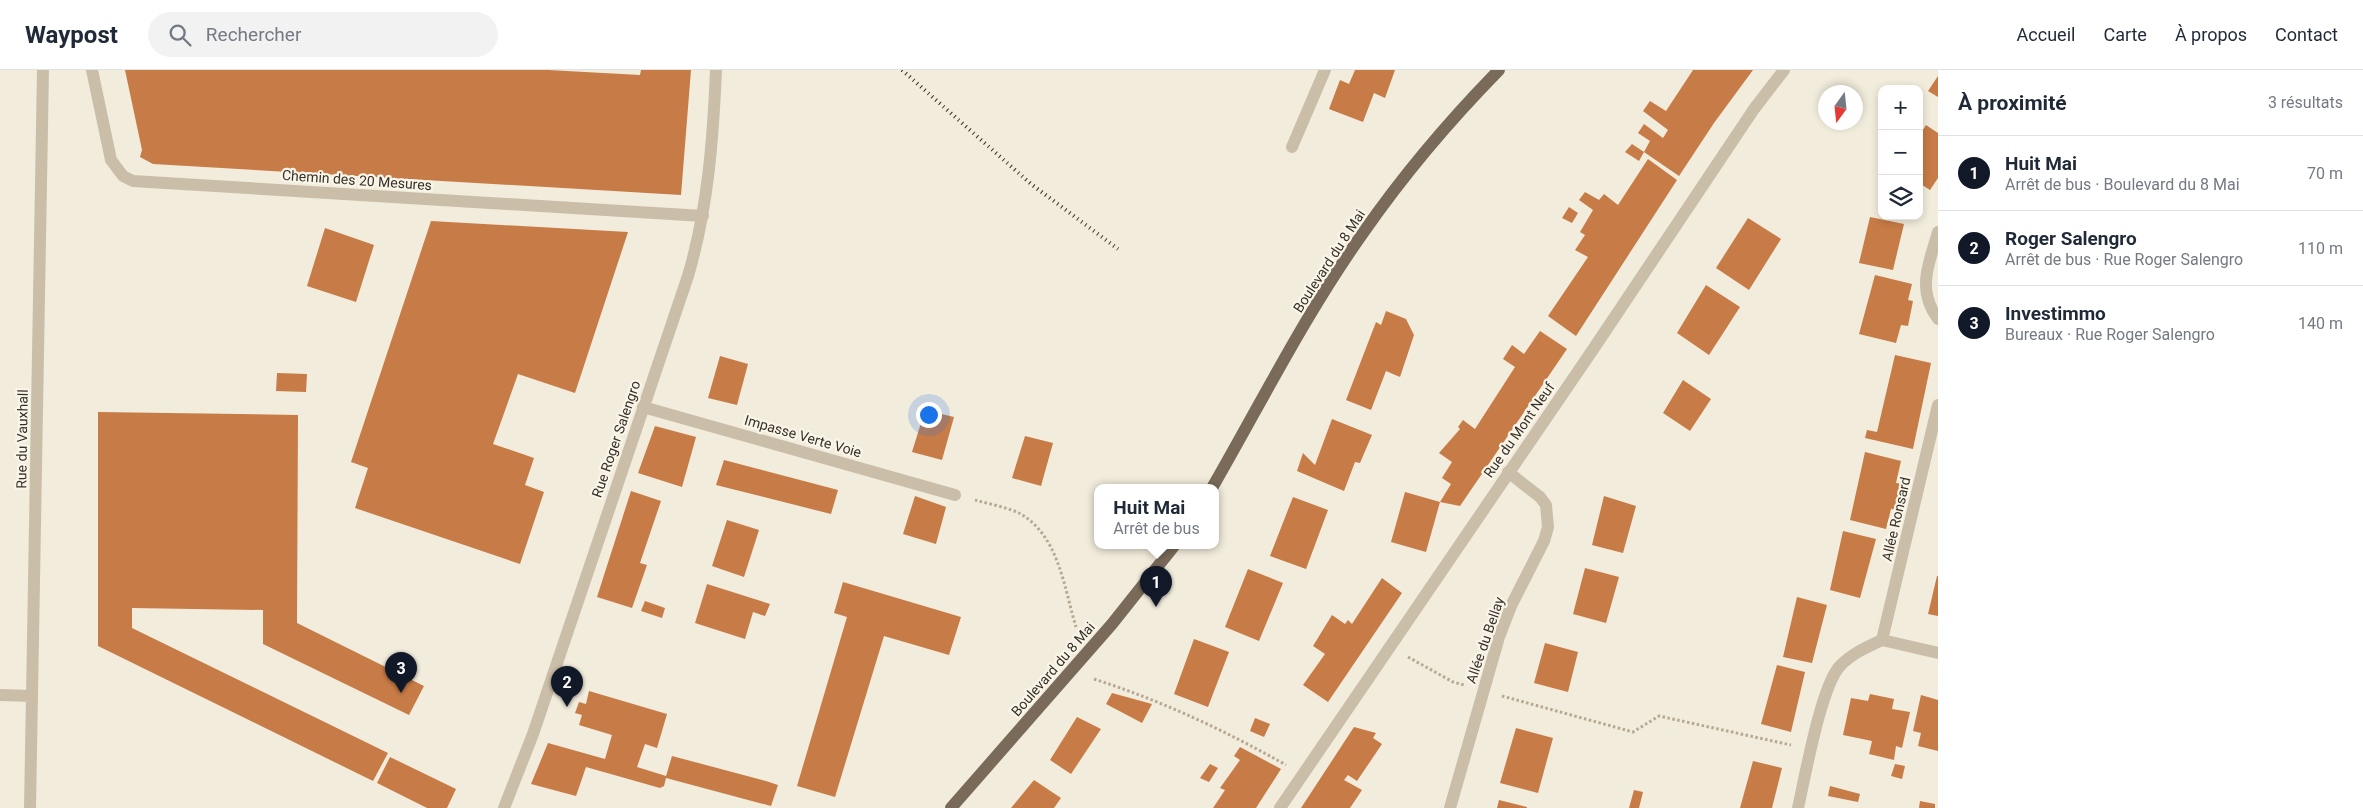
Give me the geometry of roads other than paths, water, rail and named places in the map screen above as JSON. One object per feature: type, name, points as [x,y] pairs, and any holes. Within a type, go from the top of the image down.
[{"type":"main road","name":"Boulevard du 8 Mai","points":[[1214,484],[1323,296],[1362,233],[1438,135],[1500,70]]},
{"type":"main road","name":"Boulevard du 8 Mai","points":[[951,808],[1112,624],[1172,549]]},
{"type":"street","name":"Rue du Vauxhall","points":[[30,808],[42,70]]},
{"type":"street","name":"Chemin des 20 Mesures","points":[[92,70],[110,160],[123,176],[133,181],[703,216]]},
{"type":"street","name":"Rue Roger Salengro","points":[[504,808],[533,734],[684,290],[703,216],[711,160],[716,70]]},
{"type":"street","points":[[1292,147],[1325,70]]},
{"type":"street","name":"Rue du Mont Neuf","points":[[1280,808],[1754,109],[1784,70]]},
{"type":"street","points":[[1938,232],[1928,269],[1925,292],[1931,309],[1938,319]]},
{"type":"street","name":"Allée Ronsard","points":[[1882,640],[1938,405]]},
{"type":"street","name":"Impasse Verte Voie","points":[[643,407],[955,495]]},
{"type":"street","name":"Allée du Bellay","points":[[1450,808],[1499,637],[1511,606],[1544,541],[1548,527],[1546,505],[1540,496],[1508,472]]},
{"type":"street","points":[[1798,808],[1823,702],[1833,675],[1849,658],[1882,640],[1938,653]]},
{"type":"street","points":[[0,695],[32,696]]},
{"type":"railway","points":[[902,70],[1031,184],[1118,249]]},
{"type":"place","name":"Huit Mai","points":[[1156,607]]},
{"type":"place","name":"Investimmo","points":[[401,693]]},
{"type":"place","name":"Roger Salengro","points":[[567,707]]}]
